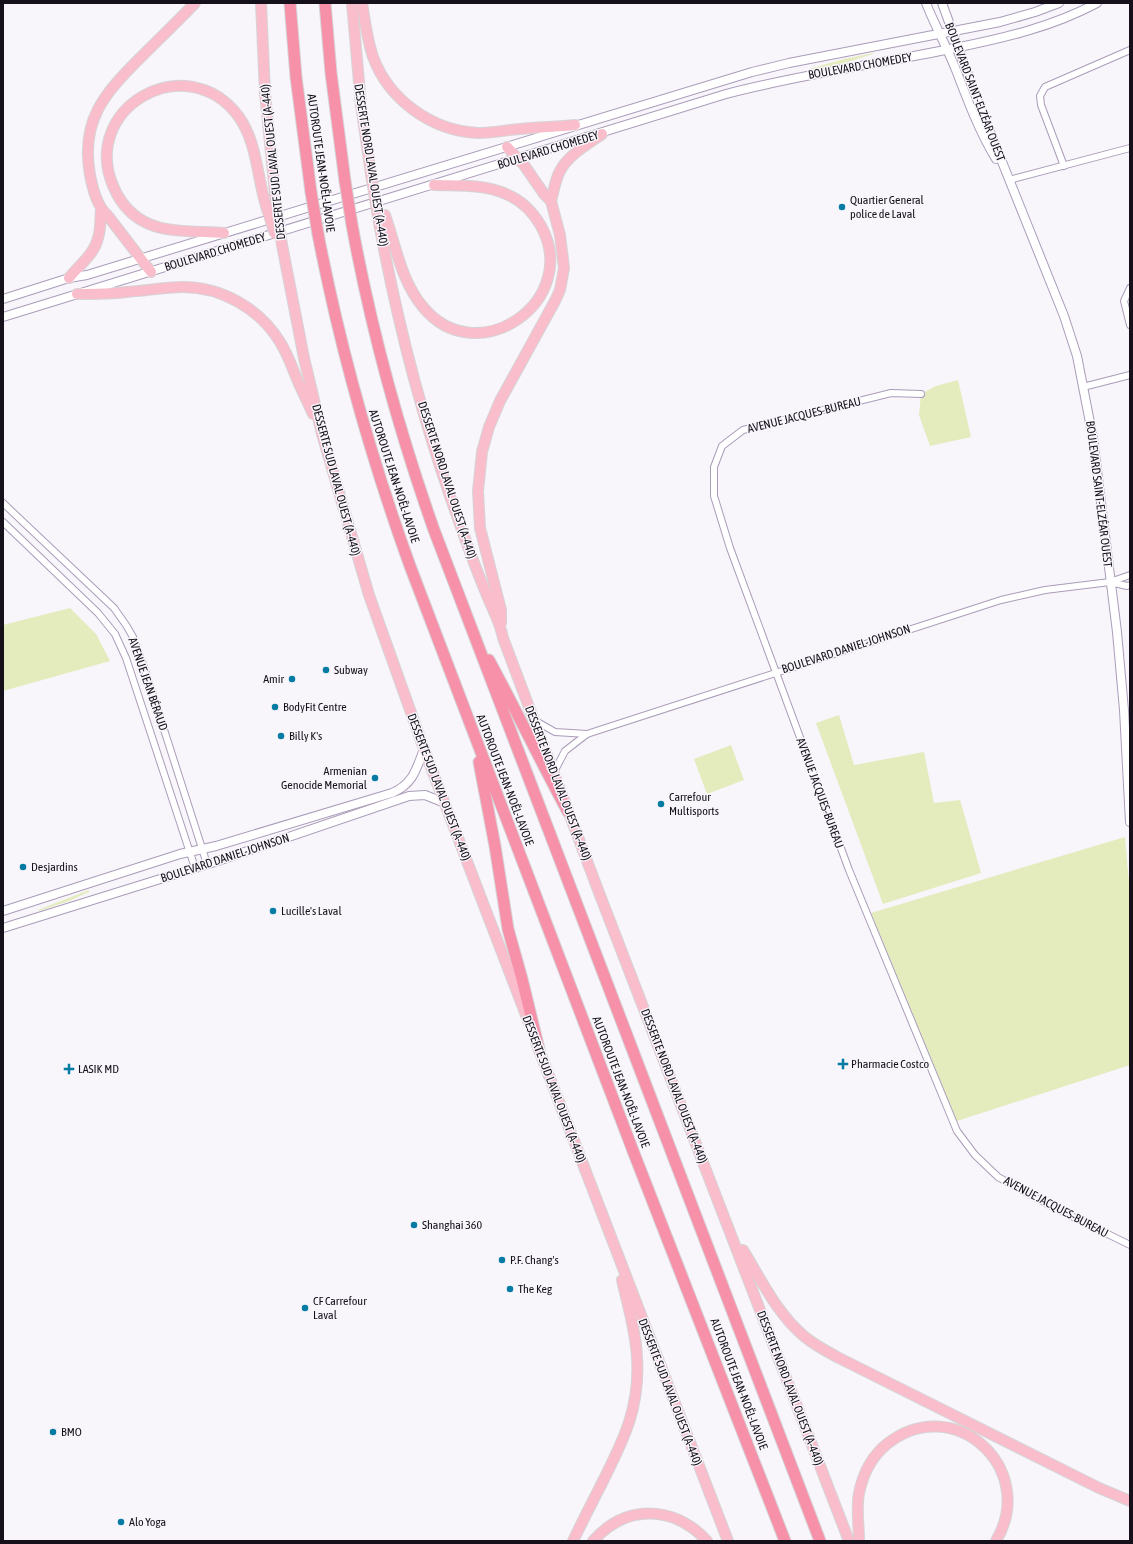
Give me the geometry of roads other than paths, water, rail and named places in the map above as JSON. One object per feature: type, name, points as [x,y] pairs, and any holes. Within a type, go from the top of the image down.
[{"type":"highway","name":"AUTOROUTE JEAN-NOËL-LAVOIE","points":[[290,3],[296,77],[318,234],[346,361],[377,471],[410,566],[474,735],[635,1156],[785,1541]]},
{"type":"highway","name":"AUTOROUTE JEAN-NOËL-LAVOIE","points":[[325,3],[336,121],[352,224],[370,308],[398,420],[430,520],[820,1541]]},
{"type":"highway","points":[[328,45],[329,3]]},
{"type":"highway","points":[[467,618],[521,719],[536,752],[568,812]]},
{"type":"highway","points":[[474,735],[496,850],[508,928],[539,1049]]},
{"type":"main road","points":[[69,278],[90,255],[95,247],[99,233],[101,210],[91,180],[88,160],[90,132],[97,111],[111,88],[195,3]]},
{"type":"main road","name":"DESSERTE SUD LAVAL OUEST (A-440)","points":[[261,3],[271,204],[322,434],[369,595],[424,749],[728,1541]]},
{"type":"main road","name":"DESSERTE NORD LAVAL OUEST (A-440)","points":[[352,3],[358,81],[371,174],[381,216],[397,309],[429,430],[447,488],[489,602],[501,624],[503,638],[568,812],[849,1541]]},
{"type":"main road","points":[[362,3],[369,44],[381,72],[400,98],[425,118],[451,129],[474,133],[575,126]]},
{"type":"main road","points":[[224,233],[169,229],[156,226],[132,214],[119,198],[110,180],[107,167],[108,144],[118,118],[137,99],[155,90],[168,86],[182,86],[207,91],[224,102],[238,116],[249,136],[271,204]]},
{"type":"main road","points":[[551,201],[558,175],[565,164],[572,156],[602,134]]},
{"type":"main road","points":[[501,624],[501,610],[480,528],[478,501],[479,470],[484,444],[495,411],[549,315],[560,290],[564,268],[560,231],[551,201],[507,147]]},
{"type":"main road","points":[[381,216],[405,278],[415,296],[431,316],[443,324],[455,329],[473,333],[492,331],[516,321],[528,312],[537,302],[544,290],[549,276],[549,248],[546,236],[540,223],[525,205],[506,193],[478,188],[434,185]]},
{"type":"main road","points":[[101,210],[108,216],[151,272]]},
{"type":"main road","points":[[77,294],[127,292],[184,287],[213,291],[238,301],[260,317],[279,340],[289,358],[322,434]]},
{"type":"main road","points":[[730,1230],[779,1310],[798,1331],[814,1343],[839,1358],[1086,1481],[1130,1501]]},
{"type":"main road","points":[[573,1541],[622,1441],[632,1414],[635,1398],[637,1369],[636,1342],[616,1250]]},
{"type":"main road","points":[[859,1541],[859,1493],[870,1464],[884,1446],[897,1437],[917,1429],[932,1427],[945,1428],[965,1433],[983,1445],[997,1462],[1004,1477],[1008,1494],[1008,1503],[1004,1524],[996,1541]]},
{"type":"main road","points":[[593,1541],[603,1530],[615,1522],[629,1516],[650,1513],[663,1514],[680,1520],[694,1529],[707,1541]]},
{"type":"street","name":"BOULEVARD SAINT-ELZÉAR OUEST","points":[[926,3],[955,69],[972,113],[989,147],[1009,180]]},
{"type":"street","name":"BOULEVARD SAINT-ELZÉAR OUEST","points":[[942,3],[957,48],[1068,325],[1076,351],[1094,450],[1122,679],[1130,822]]},
{"type":"street","name":"BOULEVARD CHOMEDEY","points":[[3,299],[69,278],[87,275],[140,259],[767,68],[1010,20],[1059,3]]},
{"type":"street","name":"BOULEVARD CHOMEDEY","points":[[3,317],[749,88],[957,48],[1022,33],[1060,20],[1097,3]]},
{"type":"street","points":[[1064,166],[1041,105],[1040,96],[1045,88],[1130,50]]},
{"type":"street","points":[[1009,180],[1130,148]]},
{"type":"street","points":[[1130,288],[1124,301],[1130,325]]},
{"type":"street","points":[[1083,387],[1130,375]]},
{"type":"street","name":"AVENUE JACQUES-BUREAU","points":[[921,394],[891,393],[743,430],[722,446],[714,467],[714,496],[730,548],[775,672],[865,910],[957,1131],[975,1155],[998,1177],[1053,1207],[1130,1245]]},
{"type":"street","name":"AVENUE JEAN BÉRAUD","points":[[3,502],[109,603],[126,625],[136,643],[207,864]]},
{"type":"street","name":"AVENUE JEAN BÉRAUD","points":[[3,522],[83,598],[115,634],[128,662],[195,868]]},
{"type":"street","name":"BOULEVARD DANIEL-JOHNSON","points":[[554,772],[565,751],[586,734],[1014,596],[1045,590],[1110,582],[1130,575]]},
{"type":"street","name":"BOULEVARD DANIEL-JOHNSON","points":[[1110,582],[1127,586],[1130,585]]},
{"type":"street","name":"BOULEVARD DANIEL-JOHNSON","points":[[534,720],[555,732],[586,734]]},
{"type":"street","name":"BOULEVARD DANIEL-JOHNSON","points":[[3,911],[189,852],[397,791],[405,786],[412,778],[424,749]]},
{"type":"street","name":"BOULEVARD DANIEL-JOHNSON","points":[[3,928],[195,868],[409,796],[425,795],[445,803]]},
{"type":"place","name":"Quartier General police de Laval","points":[[842,207]]},
{"type":"place","name":"Subway","points":[[326,670]]},
{"type":"place","name":"Amir","points":[[292,679]]},
{"type":"place","name":"BodyFit Centre","points":[[275,707]]},
{"type":"place","name":"Billy K's","points":[[281,736]]},
{"type":"place","name":"Armenian Genocide Memorial","points":[[375,778]]},
{"type":"place","name":"Carrefour Multisports","points":[[661,804]]},
{"type":"place","name":"Desjardins","points":[[23,867]]},
{"type":"place","name":"Lucille's Laval","points":[[273,911]]},
{"type":"place","name":"Pharmacie Costco","points":[[843,1064]]},
{"type":"place","name":"LASIK MD","points":[[69,1069]]},
{"type":"place","name":"Shanghai 360","points":[[414,1225]]},
{"type":"place","name":"P.F. Chang's","points":[[502,1260]]},
{"type":"place","name":"The Keg","points":[[510,1289]]},
{"type":"place","name":"CF Carrefour Laval","points":[[305,1308]]},
{"type":"place","name":"BMO","points":[[53,1432]]},
{"type":"place","name":"Alo Yoga","points":[[121,1522]]}]
